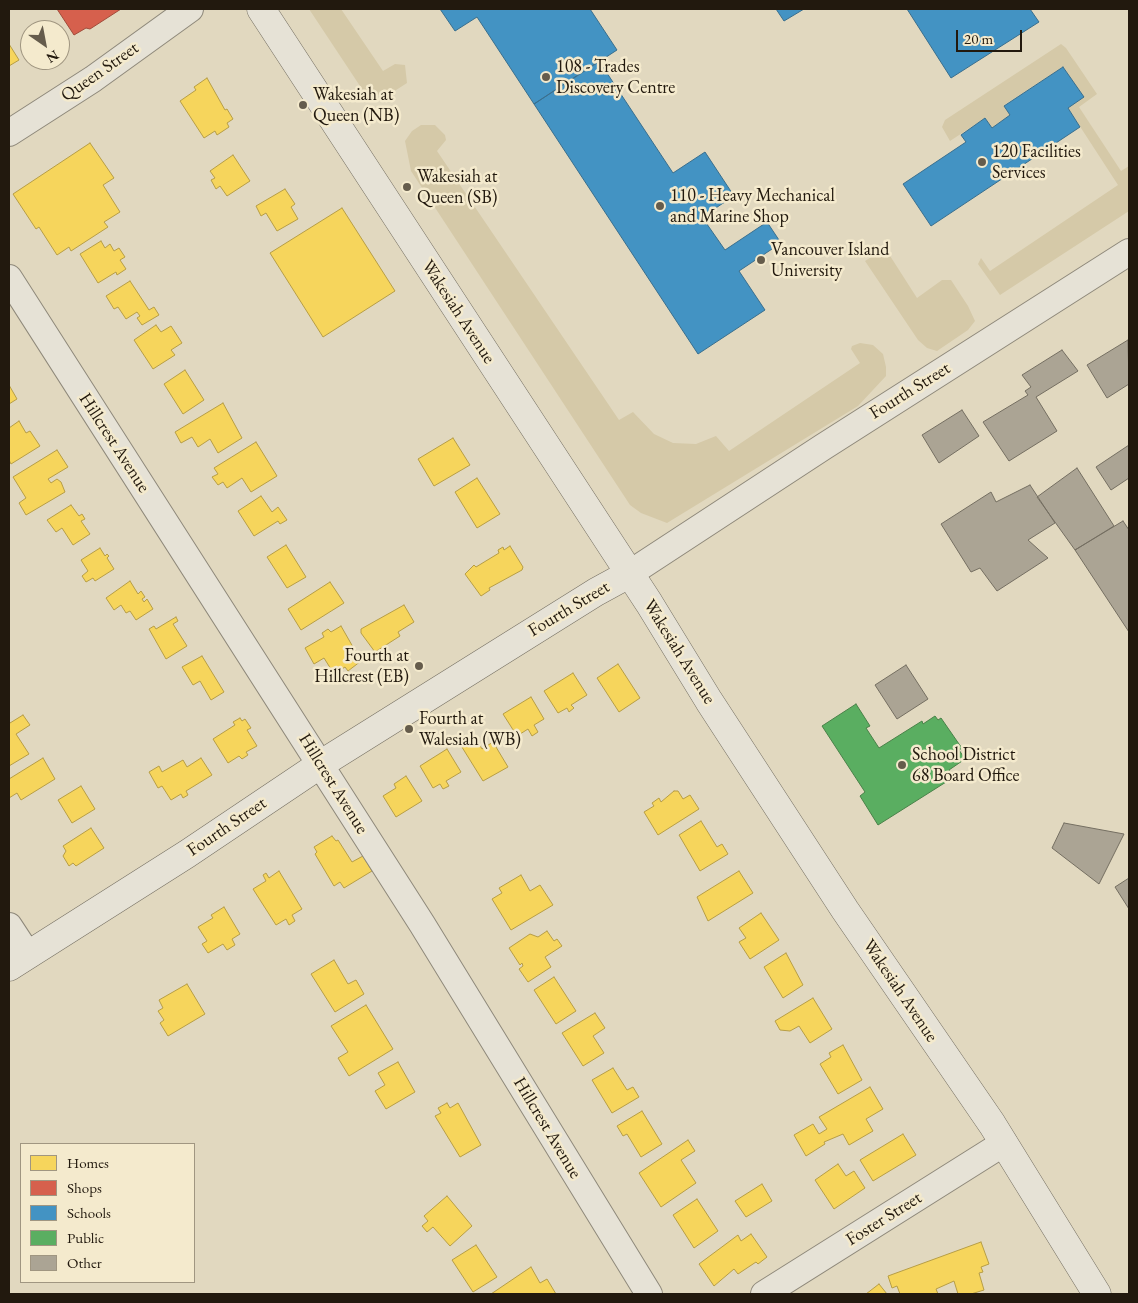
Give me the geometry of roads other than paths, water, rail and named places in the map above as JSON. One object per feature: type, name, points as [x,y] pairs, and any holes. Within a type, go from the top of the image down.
[{"type":"main road","name":"Wakesiah Avenue","points":[[261,9],[846,910],[1004,1143],[1097,1294]]},
{"type":"main road","name":"Fourth Street","points":[[18,961],[187,854],[321,764],[554,617],[629,574]]},
{"type":"street","name":"Queen Street","points":[[9,133],[92,79],[190,9]]},
{"type":"street","name":"Fourth Street","points":[[629,574],[823,447],[1129,252]]},
{"type":"street","name":"Hillcrest Avenue","points":[[9,278],[422,924],[649,1294]]},
{"type":"street","points":[[9,926],[18,961]]},
{"type":"street","name":"Foster Street","points":[[764,1294],[1004,1143]]},
{"type":"place","name":"108 - Trades Discovery Centre","points":[[546,77]]},
{"type":"place","name":"Wakesiah at Queen (NB)","points":[[303,105]]},
{"type":"place","name":"120 Facilities Services","points":[[982,162]]},
{"type":"place","name":"Wakesiah at Queen (SB)","points":[[407,187]]},
{"type":"place","name":"110 - Heavy Mechanical and Marine Shop","points":[[660,206]]},
{"type":"place","name":"Vancouver Island University","points":[[761,260]]},
{"type":"place","name":"Fourth at Hillcrest (EB)","points":[[419,666]]},
{"type":"place","name":"Fourth at Walesiah (WB)","points":[[409,729]]},
{"type":"place","name":"School District 68 Board Office","points":[[902,765]]}]
